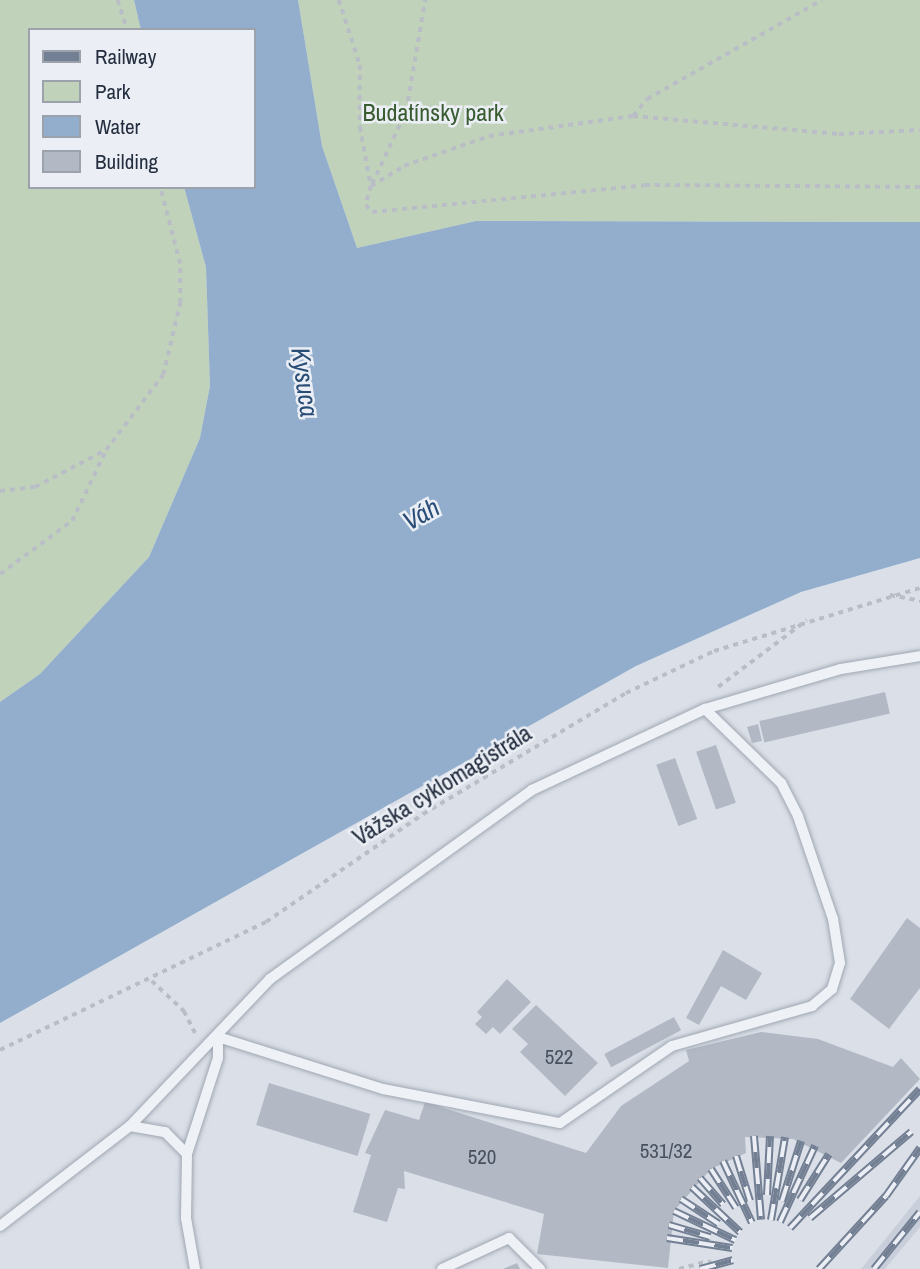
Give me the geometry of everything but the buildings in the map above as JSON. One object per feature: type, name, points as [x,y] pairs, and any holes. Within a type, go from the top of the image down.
[{"type":"lane","points":[[0,1226],[130,1126],[218,1037],[270,979],[532,789],[705,709],[841,669],[920,656]]},
{"type":"lane","points":[[218,1037],[383,1089],[560,1123],[672,1046],[812,1006],[831,989],[840,964],[833,919],[798,816],[781,783],[705,709]]},
{"type":"lane","points":[[195,1269],[186,1218],[187,1154],[218,1058],[218,1037]]},
{"type":"lane","points":[[130,1126],[164,1132],[187,1154]]},
{"type":"lane","points":[[442,1269],[509,1238],[540,1269]]},
{"type":"path","points":[[118,0],[126,28]]},
{"type":"path","points":[[340,0],[360,65],[360,127],[371,186]]},
{"type":"path","points":[[425,0],[406,111],[366,198],[368,210],[383,215],[645,186],[920,187]]},
{"type":"path","points":[[633,116],[665,88],[822,0]]},
{"type":"path","points":[[371,186],[404,166],[489,136],[633,116],[838,134],[920,130]]},
{"type":"path","points":[[0,574],[72,521],[106,450],[163,375],[180,303],[180,264],[161,189]]},
{"type":"path","points":[[0,491],[35,488],[106,450]]},
{"type":"path","name":"Vážska cyklomagistrála","points":[[0,1050],[152,981],[266,922],[423,814],[626,694],[714,652],[811,617],[920,588]]},
{"type":"path","points":[[890,595],[920,601]]},
{"type":"path","points":[[705,709],[711,693],[811,617]]},
{"type":"path","points":[[152,981],[184,1011],[204,1051]]},
{"type":"path","points":[[679,1269],[709,1261],[717,1269]]},
{"type":"shaded area","points":[[920,1196],[920,1227],[885,1269],[861,1269]]},
{"type":"green space","points":[[0,0],[134,0],[141,28],[28,28],[28,189],[185,189],[206,267],[210,386],[200,438],[149,557],[40,674],[0,702]]},
{"type":"green space","name":"Budatínsky park","points":[[298,0],[920,0],[920,222],[476,221],[357,248],[322,146]]},
{"type":"water","points":[[134,0],[298,0],[322,146],[357,248],[476,221],[920,222],[920,558],[801,592],[636,666],[0,1023],[0,702],[40,674],[149,557],[200,438],[210,386],[206,267],[185,189],[256,189],[256,28],[141,28]]},
{"type":"railway","points":[[790,1228],[920,1089]]},
{"type":"railway","points":[[810,1218],[911,1132]]},
{"type":"railway","points":[[754,1136],[761,1220]]},
{"type":"railway","points":[[767,1195],[770,1136]]},
{"type":"railway","points":[[771,1220],[785,1137]]},
{"type":"railway","points":[[782,1201],[801,1141]]},
{"type":"railway","points":[[780,1222],[815,1146]]},
{"type":"railway","points":[[819,1269],[886,1196],[920,1148]]},
{"type":"railway","points":[[800,1200],[829,1154]]},
{"type":"railway","points":[[736,1156],[750,1201]]},
{"type":"railway","points":[[723,1161],[752,1223]]},
{"type":"railway","points":[[711,1169],[736,1208]]},
{"type":"railway","points":[[700,1178],[723,1204]]},
{"type":"railway","points":[[692,1187],[740,1232]]},
{"type":"railway","points":[[681,1199],[719,1224]]},
{"type":"railway","points":[[674,1211],[735,1240]]},
{"type":"railway","points":[[874,1269],[920,1212]]},
{"type":"railway","points":[[669,1225],[710,1237]]},
{"type":"railway","points":[[667,1238],[732,1248]]},
{"type":"railway","points":[[700,1269],[733,1260]]},
{"type":"water label","name":"Kysuca","points":[[305,382]]},
{"type":"water label","name":"Váh","points":[[421,514]]}]
